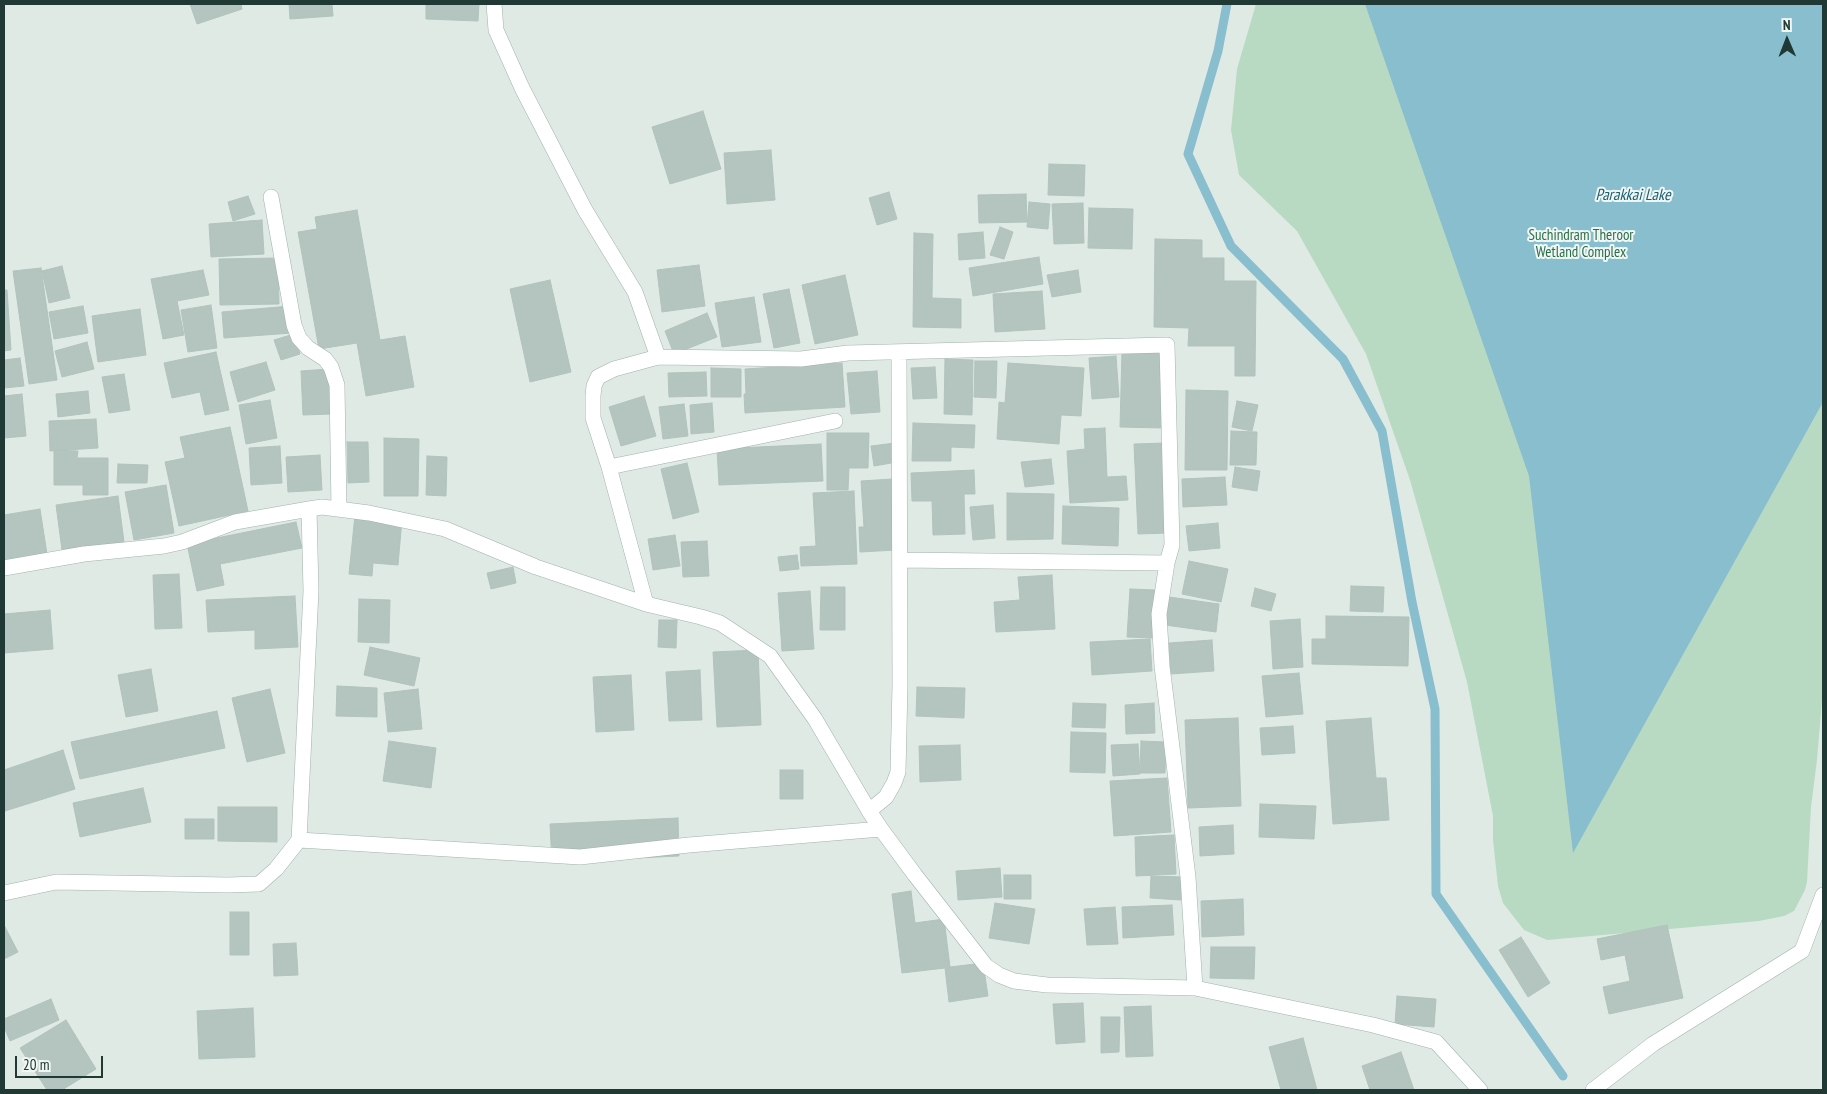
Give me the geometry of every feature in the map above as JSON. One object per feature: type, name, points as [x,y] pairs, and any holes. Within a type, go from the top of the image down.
[{"type":"street","points":[[494,4],[496,30],[522,88],[585,210],[635,292],[658,357]]},
{"type":"street","points":[[272,197],[299,338],[308,348],[325,359],[332,367],[336,384],[339,509]]},
{"type":"street","points":[[646,604],[609,467],[593,418],[592,396],[594,386],[598,377],[614,369],[658,357],[801,359],[848,353],[1167,346],[1172,545],[1167,563],[1159,614],[1162,666],[1188,877],[1195,988]]},
{"type":"street","points":[[869,811],[886,797],[898,772],[899,352]]},
{"type":"street","points":[[609,467],[835,420]]},
{"type":"street","points":[[4,568],[84,554],[164,546],[182,542],[235,522],[322,507],[369,513],[445,529],[536,567],[646,604],[701,617],[720,624],[770,656],[815,719],[881,829],[986,966],[999,975],[1014,981],[1047,986],[1195,988],[1373,1026],[1436,1042],[1480,1090]]},
{"type":"street","points":[[4,893],[56,882],[259,884],[276,869],[299,840],[311,591],[308,510]]},
{"type":"street","points":[[900,560],[1167,563]]},
{"type":"street","points":[[299,840],[580,857],[689,845],[881,829]]},
{"type":"street","points":[[1593,1090],[1653,1044],[1802,951],[1823,895]]},
{"type":"green space","name":"Suchindram Theroor Wetland Complex","points":[[1256,4],[1823,4],[1823,688],[1811,807],[1807,882],[1794,911],[1784,916],[1759,921],[1547,940],[1524,930],[1503,903],[1498,886],[1493,840],[1493,816],[1467,682],[1410,480],[1366,354],[1297,231],[1239,175],[1231,130],[1237,69]]},
{"type":"water","name":"Parakkai Lake","points":[[1365,4],[1823,4],[1823,402],[1573,853],[1529,476]]},
{"type":"building","points":[[190,4],[241,4],[242,9],[197,24]]},
{"type":"building","points":[[289,4],[332,4],[333,16],[290,19]]},
{"type":"building","points":[[426,4],[479,4],[478,21],[426,19]]},
{"type":"building","points":[[703,111],[721,169],[670,184],[652,127]]},
{"type":"building","points":[[771,150],[775,200],[727,204],[724,153]]},
{"type":"building","points":[[1049,164],[1085,165],[1084,196],[1048,195]]},
{"type":"building","points":[[889,192],[897,219],[877,225],[869,198]]},
{"type":"building","points":[[1026,194],[1027,222],[979,223],[978,195]]},
{"type":"building","points":[[248,196],[255,214],[233,221],[228,202]]},
{"type":"building","points":[[1029,202],[1050,204],[1048,229],[1027,227]]},
{"type":"building","points":[[1083,203],[1084,243],[1054,244],[1052,204]]},
{"type":"building","points":[[1089,208],[1133,209],[1132,249],[1088,248]]},
{"type":"building","points":[[357,210],[380,340],[405,336],[414,387],[366,396],[357,343],[319,349],[298,232],[317,229],[315,217]]},
{"type":"building","points":[[262,220],[264,254],[211,257],[209,224]]},
{"type":"building","points":[[1000,227],[1013,232],[1004,259],[990,255]]},
{"type":"building","points":[[983,232],[985,258],[959,260],[958,234]]},
{"type":"building","points":[[914,233],[933,234],[932,298],[961,299],[961,328],[913,327]]},
{"type":"building","points":[[1155,239],[1202,240],[1202,258],[1224,258],[1224,281],[1256,281],[1255,376],[1235,376],[1235,346],[1188,346],[1189,328],[1154,327]]},
{"type":"building","points":[[1039,257],[1043,284],[973,296],[969,268]]},
{"type":"building","points":[[278,258],[279,304],[220,305],[219,259]]},
{"type":"building","points":[[699,265],[705,306],[662,312],[657,270]]},
{"type":"building","points":[[62,266],[70,298],[49,303],[42,271]]},
{"type":"building","points":[[41,268],[57,380],[29,384],[13,271]]},
{"type":"building","points":[[203,270],[209,295],[177,301],[184,335],[163,339],[151,279]]},
{"type":"building","points":[[1078,270],[1081,292],[1052,297],[1047,275]]},
{"type":"building","points":[[845,275],[858,335],[815,344],[802,285]]},
{"type":"building","points":[[550,280],[571,372],[530,382],[510,289]]},
{"type":"building","points":[[789,289],[800,343],[774,348],[763,294]]},
{"type":"building","points":[[4,290],[7,290],[11,350],[4,351]]},
{"type":"building","points":[[1042,291],[1045,329],[995,332],[993,294]]},
{"type":"building","points":[[754,297],[761,342],[722,347],[715,303]]},
{"type":"building","points":[[211,305],[217,348],[188,352],[181,310]]},
{"type":"building","points":[[83,306],[88,333],[54,339],[49,312]]},
{"type":"building","points":[[290,306],[292,333],[224,338],[222,312]]},
{"type":"building","points":[[140,309],[146,355],[98,362],[92,316]]},
{"type":"building","points":[[707,313],[717,337],[674,354],[665,331]]},
{"type":"building","points":[[294,334],[300,354],[281,360],[274,340]]},
{"type":"building","points":[[87,342],[94,369],[62,377],[55,351]]},
{"type":"building","points":[[1122,351],[1165,352],[1163,428],[1120,427]]},
{"type":"building","points":[[216,352],[229,410],[205,415],[200,392],[172,398],[164,363]]},
{"type":"building","points":[[1116,356],[1119,397],[1092,399],[1089,358]]},
{"type":"building","points":[[20,358],[24,386],[4,388],[4,360]]},
{"type":"building","points":[[945,359],[973,360],[972,415],[944,414]]},
{"type":"building","points":[[975,361],[997,361],[996,398],[974,397]]},
{"type":"building","points":[[266,362],[275,390],[238,402],[230,372]]},
{"type":"building","points":[[842,363],[845,407],[745,413],[745,369]]},
{"type":"building","points":[[1008,363],[1084,368],[1081,416],[1061,415],[1059,444],[997,439],[999,402],[1005,403]]},
{"type":"building","points":[[935,367],[937,398],[913,399],[911,368]]},
{"type":"building","points":[[711,368],[741,369],[741,397],[711,397]]},
{"type":"building","points":[[329,369],[331,414],[303,415],[301,371]]},
{"type":"building","points":[[877,371],[880,412],[851,414],[847,373]]},
{"type":"building","points":[[706,372],[707,396],[669,397],[668,373]]},
{"type":"building","points":[[124,374],[130,410],[109,413],[102,377]]},
{"type":"building","points":[[1186,390],[1228,391],[1227,470],[1185,470]]},
{"type":"building","points":[[88,391],[90,413],[58,417],[56,394]]},
{"type":"building","points":[[22,394],[26,436],[4,438],[4,396]]},
{"type":"building","points":[[644,396],[656,436],[621,446],[609,407]]},
{"type":"building","points":[[270,400],[277,438],[246,444],[239,405]]},
{"type":"building","points":[[1237,401],[1258,405],[1252,431],[1232,427]]},
{"type":"building","points":[[712,403],[714,432],[691,434],[690,405]]},
{"type":"building","points":[[684,404],[688,436],[663,439],[659,407]]},
{"type":"building","points":[[96,419],[98,448],[50,451],[49,421]]},
{"type":"building","points":[[913,423],[975,425],[974,448],[951,447],[951,461],[912,461]]},
{"type":"building","points":[[230,427],[248,511],[179,526],[165,462],[185,458],[180,437]]},
{"type":"building","points":[[1105,428],[1107,477],[1126,476],[1128,500],[1070,503],[1067,451],[1085,449],[1084,429]]},
{"type":"building","points":[[1231,431],[1257,432],[1256,465],[1230,465]]},
{"type":"building","points":[[827,433],[869,433],[868,468],[849,468],[848,490],[827,490]]},
{"type":"building","points":[[384,438],[419,439],[418,496],[384,496]]},
{"type":"building","points":[[347,442],[368,442],[369,482],[348,483]]},
{"type":"building","points":[[895,443],[897,462],[874,466],[871,446]]},
{"type":"building","points":[[1165,443],[1168,533],[1138,534],[1134,444]]},
{"type":"building","points":[[821,444],[823,481],[719,485],[717,449]]},
{"type":"building","points":[[280,446],[282,483],[251,485],[249,448]]},
{"type":"building","points":[[54,450],[78,451],[77,458],[108,458],[108,495],[83,495],[83,485],[54,485]]},
{"type":"building","points":[[320,455],[322,490],[288,492],[286,457]]},
{"type":"building","points":[[427,456],[447,457],[446,496],[426,495]]},
{"type":"building","points":[[1051,459],[1054,484],[1025,487],[1021,462]]},
{"type":"building","points":[[687,463],[699,512],[673,519],[661,469]]},
{"type":"building","points":[[118,464],[148,465],[147,483],[117,483]]},
{"type":"building","points":[[1235,467],[1260,471],[1257,491],[1232,487]]},
{"type":"building","points":[[974,470],[975,494],[964,494],[965,534],[933,535],[932,501],[912,501],[911,473]]},
{"type":"building","points":[[1225,477],[1227,505],[1183,507],[1182,479]]},
{"type":"building","points":[[892,479],[896,550],[860,552],[859,527],[864,527],[861,481]]},
{"type":"building","points":[[166,485],[174,533],[134,540],[125,492]]},
{"type":"building","points":[[854,491],[857,564],[801,566],[800,547],[816,546],[813,493]]},
{"type":"building","points":[[1007,493],[1054,494],[1053,539],[1007,540]]},
{"type":"building","points":[[118,496],[124,542],[62,550],[56,505]]},
{"type":"building","points":[[993,505],[995,538],[973,540],[970,507]]},
{"type":"building","points":[[1063,506],[1119,508],[1118,546],[1062,544]]},
{"type":"building","points":[[40,509],[47,554],[4,561],[4,515]]},
{"type":"building","points":[[355,515],[402,519],[398,565],[373,563],[372,576],[349,574]]},
{"type":"building","points":[[296,522],[302,548],[220,564],[224,585],[197,591],[187,544]]},
{"type":"building","points":[[1218,523],[1220,548],[1189,551],[1186,526]]},
{"type":"building","points":[[675,535],[680,566],[653,570],[648,539]]},
{"type":"building","points":[[707,541],[709,576],[683,577],[681,542]]},
{"type":"building","points":[[797,555],[799,569],[780,571],[778,557]]},
{"type":"building","points":[[1189,561],[1228,569],[1221,602],[1182,594]]},
{"type":"building","points":[[513,567],[516,583],[491,589],[487,573]]},
{"type":"building","points":[[179,574],[182,628],[155,629],[153,575]]},
{"type":"building","points":[[1052,575],[1055,629],[996,632],[994,602],[1020,600],[1018,577]]},
{"type":"building","points":[[1351,586],[1384,587],[1383,612],[1350,611]]},
{"type":"building","points":[[821,587],[845,587],[845,630],[820,630]]},
{"type":"building","points":[[1255,588],[1276,594],[1271,611],[1251,606]]},
{"type":"building","points":[[1130,589],[1155,590],[1152,638],[1127,637]]},
{"type":"building","points":[[810,591],[814,649],[782,651],[778,593]]},
{"type":"building","points":[[295,596],[298,647],[255,649],[255,630],[208,632],[206,600]]},
{"type":"building","points":[[1169,597],[1219,604],[1216,632],[1165,625]]},
{"type":"building","points":[[359,599],[390,600],[389,643],[358,642]]},
{"type":"building","points":[[50,610],[53,649],[4,653],[4,614]]},
{"type":"building","points":[[1326,616],[1409,617],[1408,666],[1312,664],[1312,639],[1326,639]]},
{"type":"building","points":[[1300,619],[1303,667],[1273,669],[1270,621]]},
{"type":"building","points":[[659,620],[677,620],[676,648],[658,647]]},
{"type":"building","points":[[1150,639],[1152,671],[1092,675],[1090,642]]},
{"type":"building","points":[[1212,640],[1214,671],[1171,674],[1169,643]]},
{"type":"building","points":[[370,647],[420,658],[414,686],[364,675]]},
{"type":"building","points":[[758,650],[761,725],[717,727],[713,652]]},
{"type":"building","points":[[151,669],[158,711],[126,717],[118,675]]},
{"type":"building","points":[[700,670],[702,720],[669,721],[666,672]]},
{"type":"building","points":[[1299,673],[1303,714],[1266,717],[1262,676]]},
{"type":"building","points":[[631,675],[634,730],[596,732],[593,677]]},
{"type":"building","points":[[337,686],[377,688],[377,717],[336,716]]},
{"type":"building","points":[[917,687],[965,688],[964,718],[916,716]]},
{"type":"building","points":[[270,689],[285,753],[247,762],[232,698]]},
{"type":"building","points":[[418,689],[422,729],[388,732],[384,693]]},
{"type":"building","points":[[1073,703],[1106,704],[1105,728],[1072,727]]},
{"type":"building","points":[[1154,703],[1155,733],[1126,734],[1125,705]]},
{"type":"building","points":[[217,711],[225,748],[80,779],[71,742]]},
{"type":"building","points":[[1238,718],[1241,806],[1188,808],[1185,720]]},
{"type":"building","points":[[1371,718],[1376,778],[1386,778],[1389,820],[1333,824],[1326,721]]},
{"type":"building","points":[[1293,726],[1295,753],[1262,755],[1260,728]]},
{"type":"building","points":[[1071,732],[1106,733],[1105,773],[1070,772]]},
{"type":"building","points":[[389,741],[436,748],[431,788],[383,781]]},
{"type":"building","points":[[1141,741],[1166,742],[1165,773],[1140,773]]},
{"type":"building","points":[[1138,744],[1140,774],[1113,776],[1111,745]]},
{"type":"building","points":[[960,745],[961,780],[920,782],[919,746]]},
{"type":"building","points":[[63,750],[75,789],[5,811],[4,770]]},
{"type":"building","points":[[780,770],[803,770],[803,799],[780,799]]},
{"type":"building","points":[[1167,778],[1171,832],[1114,836],[1110,781]]},
{"type":"building","points":[[143,788],[151,822],[80,837],[73,803]]},
{"type":"building","points":[[1260,804],[1316,806],[1314,839],[1259,837]]},
{"type":"building","points":[[218,807],[277,807],[277,842],[218,841]]},
{"type":"building","points":[[678,818],[679,856],[552,862],[550,824]]},
{"type":"building","points":[[185,819],[214,819],[214,839],[185,839]]},
{"type":"building","points":[[1233,825],[1234,854],[1200,856],[1199,827]]},
{"type":"building","points":[[1174,835],[1176,874],[1136,876],[1135,837]]},
{"type":"building","points":[[1000,868],[1002,897],[958,900],[956,871]]},
{"type":"building","points":[[1004,875],[1031,875],[1031,899],[1004,899]]},
{"type":"building","points":[[1151,876],[1182,877],[1181,900],[1150,898]]},
{"type":"building","points":[[911,891],[915,923],[944,919],[950,967],[983,963],[988,996],[949,1002],[945,968],[902,973],[892,894]]},
{"type":"building","points":[[1243,899],[1244,935],[1202,937],[1201,901]]},
{"type":"building","points":[[995,903],[1035,909],[1029,944],[989,938]]},
{"type":"building","points":[[1172,905],[1174,935],[1123,938],[1122,907]]},
{"type":"building","points":[[1115,907],[1118,944],[1087,945],[1084,909]]},
{"type":"building","points":[[230,912],[249,912],[249,955],[230,955]]},
{"type":"building","points":[[4,925],[18,952],[4,959]]},
{"type":"building","points":[[1667,925],[1683,998],[1609,1014],[1603,987],[1630,981],[1625,955],[1601,960],[1597,939]]},
{"type":"building","points":[[1521,937],[1550,983],[1528,997],[1499,950]]},
{"type":"building","points":[[296,943],[298,975],[274,976],[273,944]]},
{"type":"building","points":[[1211,947],[1255,947],[1254,979],[1210,978]]},
{"type":"building","points":[[1397,996],[1436,999],[1434,1027],[1395,1024]]},
{"type":"building","points":[[51,999],[59,1020],[10,1041],[4,1027],[4,1019]]},
{"type":"building","points":[[1083,1003],[1085,1042],[1056,1044],[1053,1004]]},
{"type":"building","points":[[1151,1006],[1153,1056],[1126,1057],[1124,1007]]},
{"type":"building","points":[[253,1008],[255,1057],[199,1059],[197,1011]]},
{"type":"building","points":[[1101,1017],[1120,1017],[1119,1052],[1101,1053]]},
{"type":"building","points":[[66,1020],[96,1069],[62,1090],[47,1090],[20,1048]]},
{"type":"building","points":[[1303,1038],[1317,1090],[1281,1090],[1269,1047]]},
{"type":"building","points":[[1401,1052],[1414,1090],[1370,1090],[1362,1066]]},
{"type":"waterway","points":[[1227,4],[1218,51],[1188,154],[1231,246],[1343,359],[1382,431],[1412,602],[1435,709],[1436,894],[1563,1076]]}]
